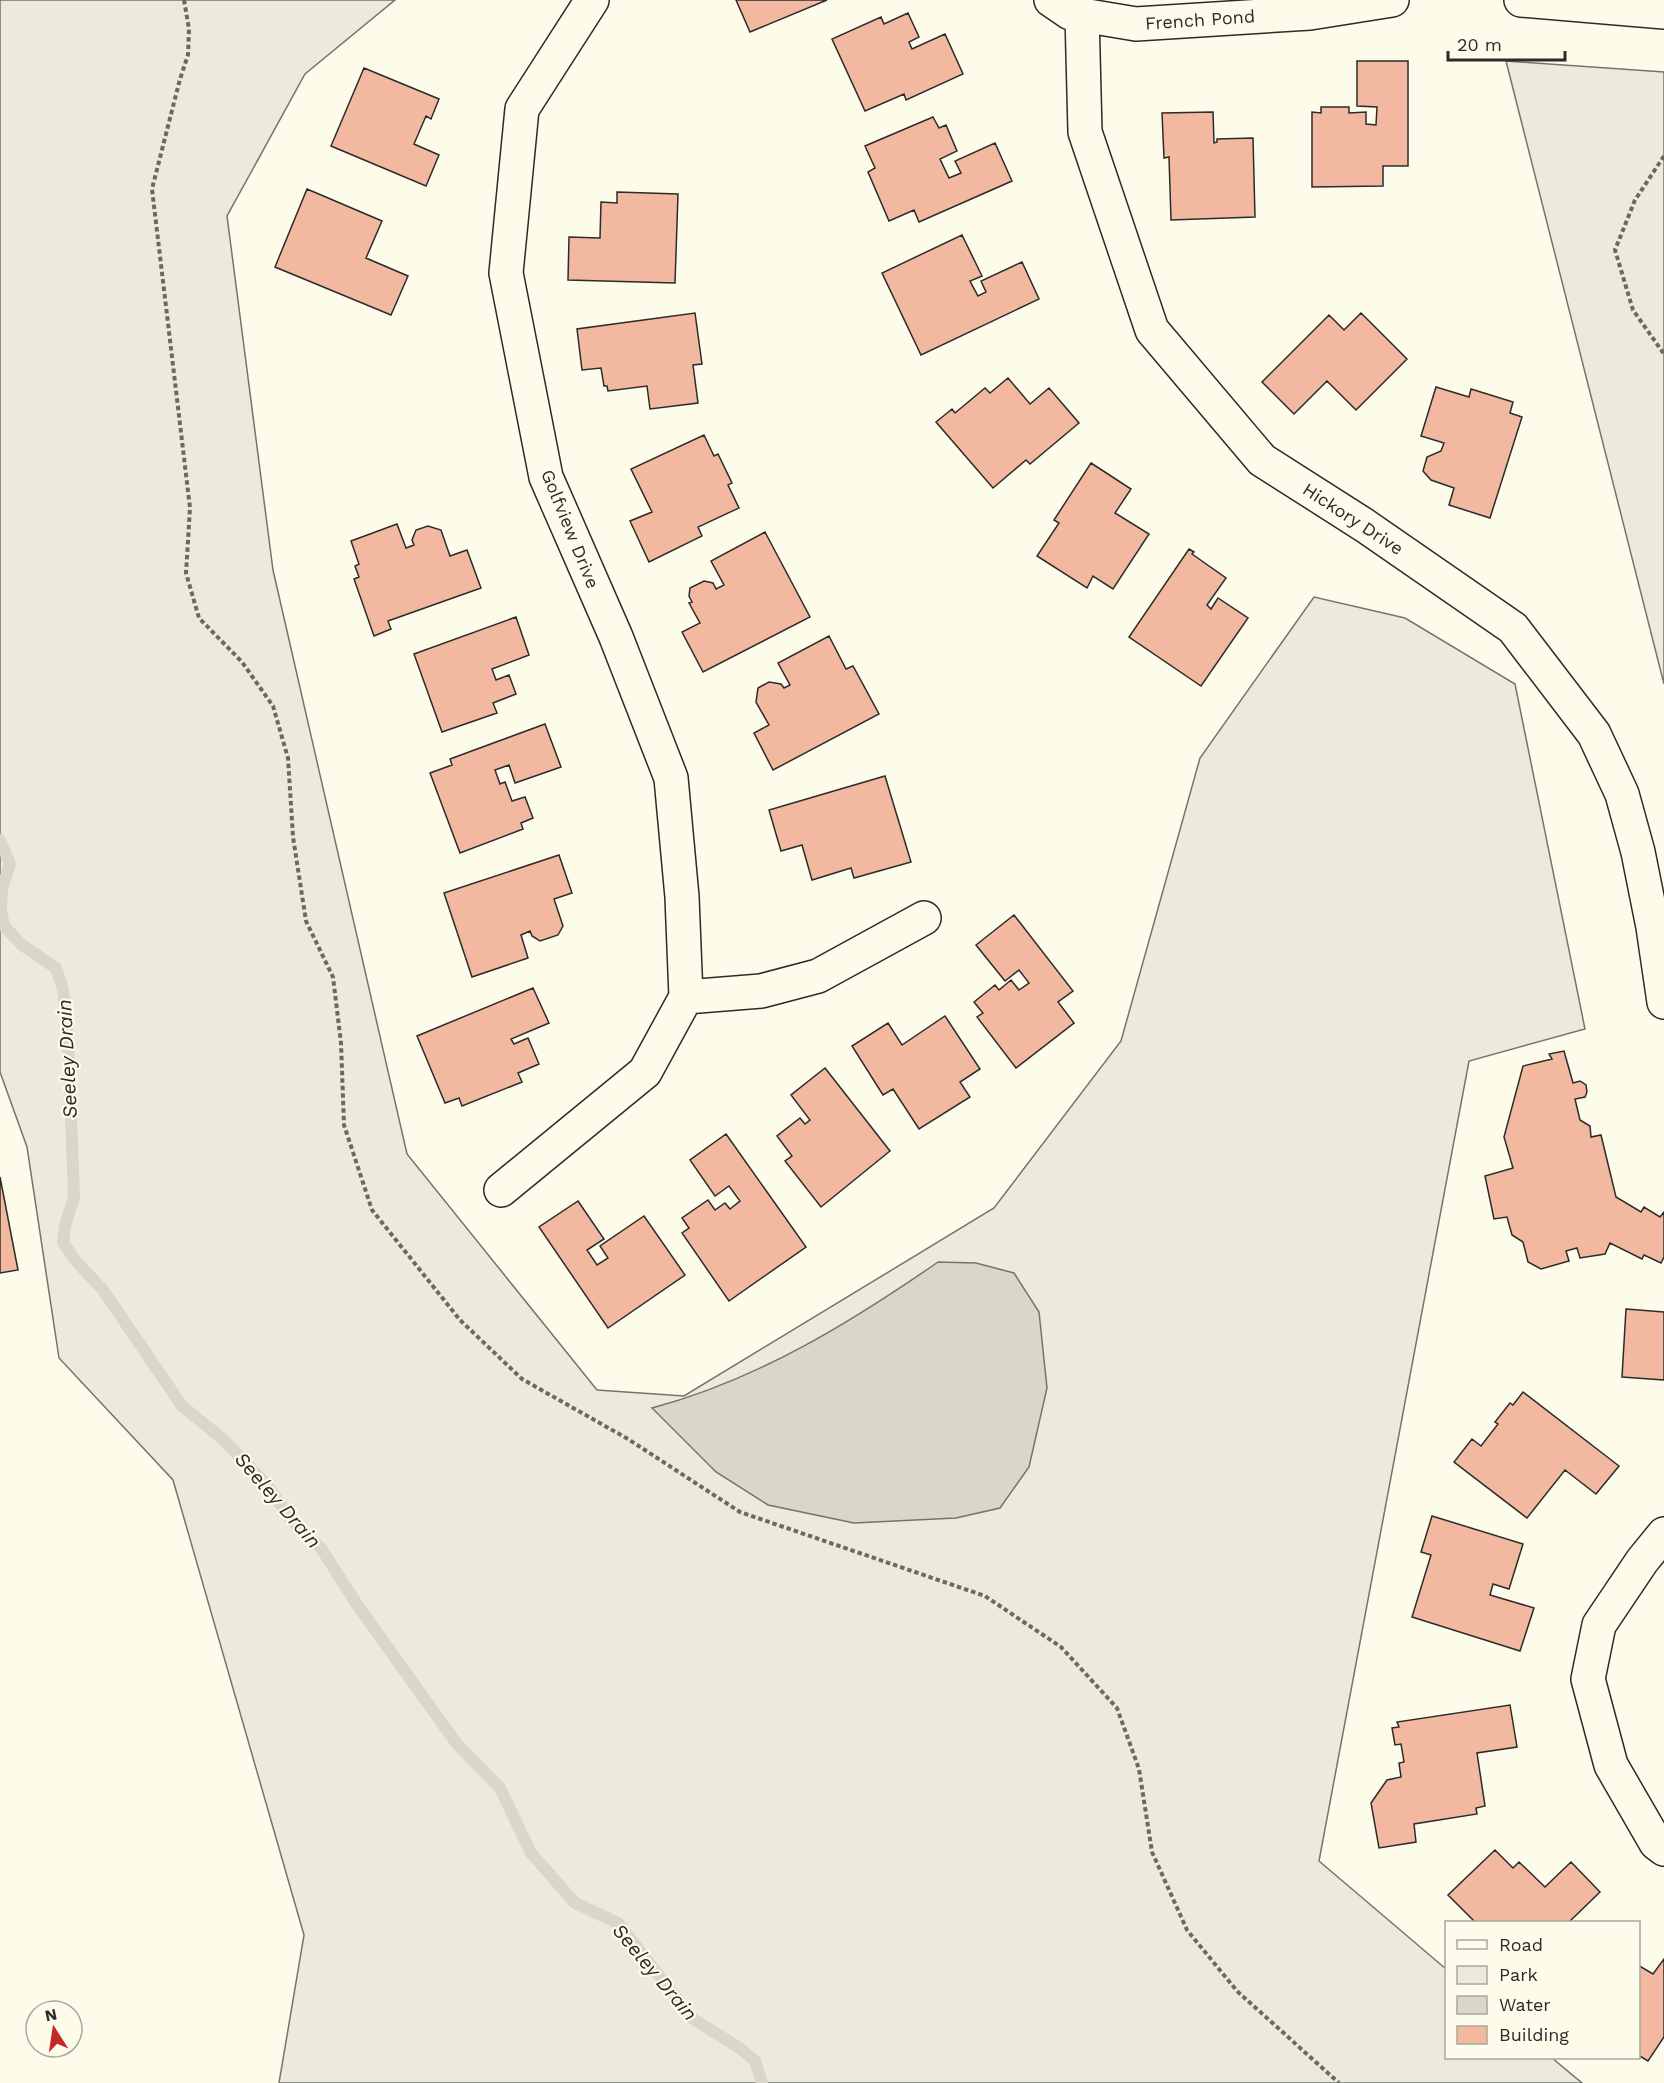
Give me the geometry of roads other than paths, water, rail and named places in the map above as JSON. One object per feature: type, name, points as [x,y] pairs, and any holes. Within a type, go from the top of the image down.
[{"type":"street","name":"Golfview Drive","points":[[592,0],[522,109],[506,273],[546,477],[616,637],[670,778],[682,897],[686,997]]},
{"type":"street","name":"French Pond","points":[[1051,0],[1070,13],[1136,24],[1310,13],[1390,0]]},
{"type":"street","points":[[1521,0],[1664,12]]},
{"type":"street","name":"Hickory Drive","points":[[1082,15],[1084,132],[1152,330],[1262,459],[1364,525],[1514,628],[1594,734],[1622,794],[1640,863],[1653,927],[1664,1002]]},
{"type":"street","points":[[501,1190],[645,1072],[686,997],[761,991],[818,976],[924,918]]},
{"type":"street","points":[[1664,1534],[1642,1561],[1599,1625],[1588,1679],[1611,1764],[1656,1843],[1664,1849]]},
{"type":"water","points":[[938,1262],[976,1263],[1014,1273],[1039,1312],[1047,1388],[1029,1467],[1000,1508],[956,1518],[854,1523],[768,1505],[716,1472],[652,1408],[729,1382],[765,1366],[837,1328]]},
{"type":"waterway","name":"Seeley Drain","points":[[0,840],[10,864],[2,889],[1,910],[4,926],[22,945],[56,968],[63,989],[68,1037],[74,1197],[65,1226],[63,1242],[74,1259],[103,1290],[182,1406],[224,1440],[267,1485],[290,1518],[321,1548],[356,1603],[457,1744],[500,1788],[531,1853],[575,1903],[618,1923],[693,2019],[741,2049],[755,2061],[762,2083]]}]
